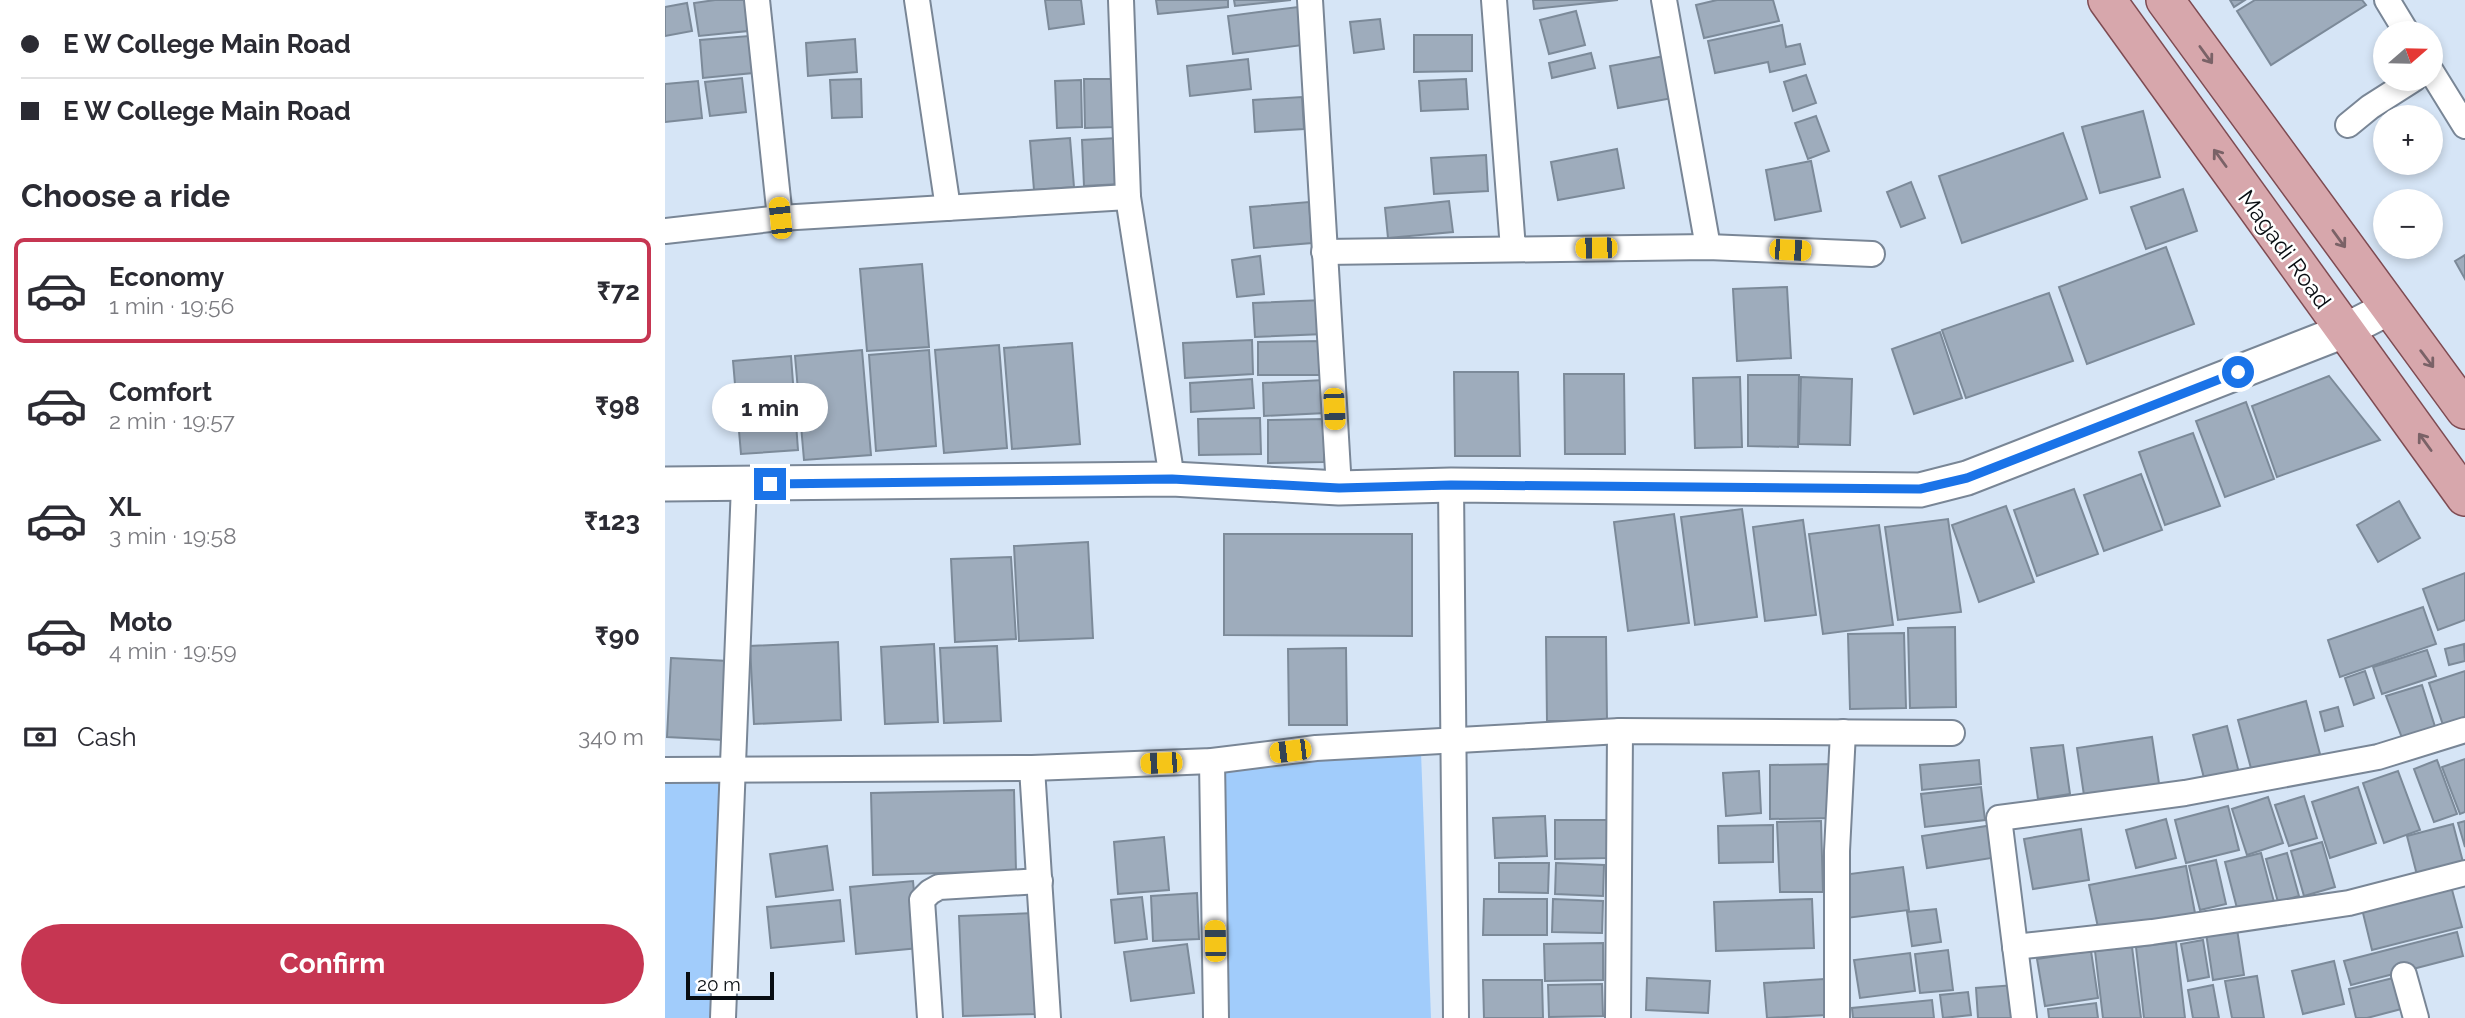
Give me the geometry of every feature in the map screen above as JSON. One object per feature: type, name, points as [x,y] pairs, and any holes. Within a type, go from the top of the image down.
[{"type":"main road","name":"Magadi Road","points":[[2107,0],[2465,497]]},
{"type":"main road","points":[[2165,0],[2465,410]]},
{"type":"street","points":[[757,0],[780,218]]},
{"type":"street","points":[[917,0],[948,208]]},
{"type":"street","points":[[1121,0],[1128,197],[1172,479]]},
{"type":"street","points":[[1310,0],[1339,488]]},
{"type":"street","points":[[1494,0],[1513,249]]},
{"type":"street","points":[[1664,0],[1708,247]]},
{"type":"street","points":[[2387,0],[2400,21]]},
{"type":"street","points":[[2443,90],[2465,126]]},
{"type":"street","points":[[2348,125],[2395,91]]},
{"type":"street","points":[[665,230],[780,218],[1128,197]]},
{"type":"street","points":[[1324,252],[1708,247],[1872,254]]},
{"type":"street","points":[[665,484],[1172,479],[1339,488],[1451,485],[1920,489],[1967,478],[2344,331],[2389,308]]},
{"type":"street","points":[[723,1018],[744,485]]},
{"type":"street","points":[[1451,485],[1455,1018]]},
{"type":"street","points":[[2024,1018],[1999,818],[2185,793],[2365,759],[2465,730]]},
{"type":"street","points":[[1618,1018],[1620,731]]},
{"type":"street","points":[[665,770],[1032,768],[1212,761],[1316,748],[1620,731],[1952,733]]},
{"type":"street","points":[[1837,1018],[1837,851],[1843,732]]},
{"type":"street","points":[[1212,761],[1216,1018]]},
{"type":"street","points":[[1032,768],[1048,1018]]},
{"type":"street","points":[[2015,947],[2153,932],[2349,903],[2465,873]]},
{"type":"street","points":[[930,1018],[922,900],[939,887],[1040,881]]},
{"type":"street","points":[[2404,975],[2416,1018]]},
{"type":"shaded area","points":[[1421,752],[1431,1018],[1228,1018],[1219,759]]},
{"type":"shaded area","points":[[720,780],[713,1018],[665,1018],[665,782]]},
{"type":"building","points":[[745,0],[748,31],[699,36],[694,3]]},
{"type":"building","points":[[1045,0],[1081,0],[1084,24],[1049,29]]},
{"type":"building","points":[[1156,0],[1228,0],[1228,7],[1158,14]]},
{"type":"building","points":[[1234,0],[1291,0],[1235,6]]},
{"type":"building","points":[[1533,0],[1618,0],[1534,9]]},
{"type":"building","points":[[1717,0],[1773,0],[1779,21],[1704,38],[1696,5]]},
{"type":"building","points":[[2230,0],[2245,0],[2234,7]]},
{"type":"building","points":[[2255,0],[2362,0],[2366,5],[2271,65],[2237,11]]},
{"type":"building","points":[[687,3],[692,31],[665,36],[665,7]]},
{"type":"building","points":[[1298,7],[1303,45],[1233,54],[1228,16]]},
{"type":"building","points":[[1576,11],[1585,45],[1549,54],[1540,20]]},
{"type":"building","points":[[1380,19],[1384,49],[1354,53],[1350,22]]},
{"type":"building","points":[[1782,25],[1786,47],[1800,44],[1805,64],[1770,72],[1768,62],[1715,73],[1708,41]]},
{"type":"building","points":[[1414,35],[1472,35],[1472,71],[1414,72]]},
{"type":"building","points":[[749,36],[753,73],[703,78],[700,40]]},
{"type":"building","points":[[855,39],[857,72],[808,76],[806,43]]},
{"type":"building","points":[[1591,53],[1595,68],[1552,78],[1549,63]]},
{"type":"building","points":[[1670,55],[1678,97],[1618,108],[1610,66]]},
{"type":"building","points":[[1248,59],[1251,89],[1190,96],[1187,66]]},
{"type":"building","points":[[1806,75],[1816,103],[1793,111],[1784,82]]},
{"type":"building","points":[[742,78],[746,112],[710,116],[705,82]]},
{"type":"building","points":[[861,79],[862,117],[832,118],[830,80]]},
{"type":"building","points":[[1084,79],[1115,79],[1116,127],[1085,128]]},
{"type":"building","points":[[1466,79],[1468,109],[1421,111],[1419,81]]},
{"type":"building","points":[[1081,80],[1082,127],[1057,128],[1055,81]]},
{"type":"building","points":[[698,81],[702,118],[665,122],[665,84]]},
{"type":"building","points":[[1302,97],[1304,129],[1255,132],[1253,100]]},
{"type":"building","points":[[2143,111],[2160,177],[2100,193],[2082,127]]},
{"type":"building","points":[[1816,116],[1829,151],[1808,159],[1795,123]]},
{"type":"building","points":[[2063,133],[2087,199],[1962,243],[1939,176]]},
{"type":"building","points":[[1070,138],[1074,187],[1034,190],[1030,141]]},
{"type":"building","points":[[1117,138],[1121,184],[1084,186],[1082,140]]},
{"type":"building","points":[[1617,149],[1624,188],[1558,200],[1551,162]]},
{"type":"building","points":[[1486,155],[1488,191],[1434,194],[1431,158]]},
{"type":"building","points":[[1811,161],[1821,211],[1775,220],[1766,170]]},
{"type":"building","points":[[1911,182],[1925,218],[1901,227],[1887,192]]},
{"type":"building","points":[[2183,189],[2197,231],[2146,249],[2131,207]]},
{"type":"building","points":[[1449,201],[1453,232],[1388,238],[1385,208]]},
{"type":"building","points":[[1309,202],[1312,243],[1254,248],[1250,207]]},
{"type":"building","points":[[2166,247],[2194,324],[2087,364],[2059,287]]},
{"type":"building","points":[[2465,255],[2465,279],[2455,261]]},
{"type":"building","points":[[1260,256],[1264,294],[1237,297],[1232,260]]},
{"type":"building","points":[[922,264],[929,347],[867,351],[860,269]]},
{"type":"building","points":[[1787,287],[1791,358],[1737,361],[1733,289]]},
{"type":"building","points":[[2049,293],[2073,361],[1966,398],[1942,330]]},
{"type":"building","points":[[1323,300],[1324,334],[1255,337],[1253,303]]},
{"type":"building","points":[[1940,332],[1962,398],[1914,414],[1892,349]]},
{"type":"building","points":[[1252,340],[1253,374],[1185,378],[1183,343]]},
{"type":"building","points":[[1325,341],[1325,375],[1258,375],[1258,342]]},
{"type":"building","points":[[1072,343],[1080,444],[1012,449],[1004,348]]},
{"type":"building","points":[[999,345],[1007,448],[944,453],[935,350]]},
{"type":"building","points":[[862,350],[871,455],[804,460],[795,356]]},
{"type":"building","points":[[929,350],[936,446],[876,451],[869,355]]},
{"type":"building","points":[[791,356],[798,450],[741,454],[733,361]]},
{"type":"building","points":[[1454,372],[1518,372],[1520,456],[1455,456]]},
{"type":"building","points":[[1564,374],[1624,374],[1625,454],[1565,454]]},
{"type":"building","points":[[1748,375],[1799,375],[1798,447],[1748,446]]},
{"type":"building","points":[[2329,376],[2380,440],[2277,477],[2252,406]]},
{"type":"building","points":[[1740,377],[1742,447],[1695,448],[1693,378]]},
{"type":"building","points":[[1801,377],[1852,379],[1850,445],[1799,444]]},
{"type":"building","points":[[1252,379],[1254,408],[1191,412],[1190,383]]},
{"type":"building","points":[[1324,380],[1326,413],[1264,416],[1263,383]]},
{"type":"building","points":[[2246,402],[2274,479],[2225,497],[2196,421]]},
{"type":"building","points":[[1260,418],[1261,454],[1199,455],[1198,419]]},
{"type":"building","points":[[1324,419],[1324,462],[1268,463],[1268,420]]},
{"type":"building","points":[[2193,433],[2220,506],[2165,525],[2139,452]]},
{"type":"building","points":[[2141,474],[2162,530],[2104,551],[2084,495]]},
{"type":"building","points":[[2074,489],[2098,554],[2037,576],[2014,510]]},
{"type":"building","points":[[2399,501],[2420,538],[2378,562],[2357,525]]},
{"type":"building","points":[[2006,506],[2034,582],[1979,602],[1952,525]]},
{"type":"building","points":[[1742,509],[1757,617],[1695,625],[1681,517]]},
{"type":"building","points":[[1674,514],[1689,623],[1628,631],[1614,522]]},
{"type":"building","points":[[1948,519],[1961,612],[1898,620],[1885,527]]},
{"type":"building","points":[[1803,520],[1816,615],[1765,621],[1753,527]]},
{"type":"building","points":[[1879,525],[1893,625],[1823,634],[1809,534]]},
{"type":"building","points":[[1224,534],[1412,534],[1412,636],[1224,635]]},
{"type":"building","points":[[1088,542],[1093,638],[1019,641],[1014,546]]},
{"type":"building","points":[[1011,557],[1016,639],[955,642],[951,559]]},
{"type":"building","points":[[2465,573],[2465,620],[2438,630],[2423,589]]},
{"type":"building","points":[[2423,607],[2436,644],[2340,677],[2328,640]]},
{"type":"building","points":[[1955,627],[1956,707],[1910,708],[1908,628]]},
{"type":"building","points":[[1904,633],[1906,708],[1850,709],[1848,634]]},
{"type":"building","points":[[1546,637],[1606,637],[1607,721],[1547,721]]},
{"type":"building","points":[[838,642],[841,720],[754,724],[750,646]]},
{"type":"building","points":[[934,644],[938,722],[885,724],[881,647]]},
{"type":"building","points":[[2464,644],[2465,661],[2449,665],[2445,649]]},
{"type":"building","points":[[997,646],[1001,721],[944,723],[940,648]]},
{"type":"building","points":[[1346,648],[1347,725],[1289,725],[1288,649]]},
{"type":"building","points":[[2427,650],[2436,676],[2382,694],[2373,667]]},
{"type":"building","points":[[671,658],[728,661],[724,740],[667,737]]},
{"type":"building","points":[[2365,671],[2374,698],[2354,705],[2345,678]]},
{"type":"building","points":[[2465,671],[2465,724],[2445,731],[2429,683]]},
{"type":"building","points":[[2422,685],[2437,733],[2404,743],[2386,696]]},
{"type":"building","points":[[2306,701],[2320,754],[2252,772],[2238,720]]},
{"type":"building","points":[[2338,707],[2343,726],[2325,731],[2320,712]]},
{"type":"building","points":[[2227,726],[2239,773],[2205,782],[2193,735]]},
{"type":"building","points":[[2152,737],[2160,790],[2085,802],[2077,748]]},
{"type":"building","points":[[2063,745],[2070,794],[2038,799],[2031,748]]},
{"type":"building","points":[[2465,759],[2465,812],[2460,814],[2442,767]]},
{"type":"building","points":[[1979,760],[1981,784],[1922,790],[1920,765]]},
{"type":"building","points":[[2437,760],[2457,814],[2434,822],[2414,769]]},
{"type":"building","points":[[1835,764],[1836,818],[1770,819],[1770,765]]},
{"type":"building","points":[[1759,771],[1761,813],[1726,816],[1723,773]]},
{"type":"building","points":[[2398,771],[2420,830],[2384,843],[2363,783]]},
{"type":"building","points":[[1981,787],[1985,820],[1925,827],[1921,794]]},
{"type":"building","points":[[2358,787],[2376,843],[2330,858],[2312,802]]},
{"type":"building","points":[[1014,790],[1016,871],[873,875],[871,793]]},
{"type":"building","points":[[2304,796],[2317,838],[2289,846],[2275,805]]},
{"type":"building","points":[[2268,797],[2283,843],[2247,855],[2232,809]]},
{"type":"building","points":[[2228,806],[2239,850],[2186,863],[2175,820]]},
{"type":"building","points":[[1545,816],[1547,856],[1495,858],[1493,818]]},
{"type":"building","points":[[2166,819],[2176,858],[2136,868],[2126,830]]},
{"type":"building","points":[[1555,820],[1607,820],[1607,858],[1555,859]]},
{"type":"building","points":[[1821,821],[1823,892],[1780,892],[1777,822]]},
{"type":"building","points":[[2465,821],[2465,847],[2458,823]]},
{"type":"building","points":[[2453,824],[2463,862],[2417,875],[2407,836]]},
{"type":"building","points":[[1773,825],[1773,862],[1719,863],[1718,826]]},
{"type":"building","points":[[1993,825],[1998,857],[1927,868],[1922,836]]},
{"type":"building","points":[[2081,829],[2089,880],[2033,889],[2024,839]]},
{"type":"building","points":[[1164,837],[1169,890],[1118,894],[1114,842]]},
{"type":"building","points":[[2322,842],[2335,887],[2304,896],[2291,851]]},
{"type":"building","points":[[827,846],[833,890],[776,897],[770,854]]},
{"type":"building","points":[[2261,853],[2274,902],[2238,912],[2225,862]]},
{"type":"building","points":[[2287,853],[2299,896],[2278,902],[2266,859]]},
{"type":"building","points":[[2216,860],[2226,904],[2200,910],[2189,866]]},
{"type":"building","points":[[1499,863],[1549,863],[1548,893],[1499,892]]},
{"type":"building","points":[[1556,863],[1604,865],[1603,896],[1555,894]]},
{"type":"building","points":[[2186,866],[2195,913],[2099,932],[2089,885]]},
{"type":"building","points":[[1903,867],[1909,910],[1847,918],[1842,875]]},
{"type":"building","points":[[913,881],[919,948],[856,954],[850,887]]},
{"type":"building","points":[[2451,886],[2462,927],[2372,950],[2362,909]]},
{"type":"building","points":[[1197,893],[1199,939],[1153,941],[1151,896]]},
{"type":"building","points":[[1142,897],[1147,939],[1115,943],[1111,900]]},
{"type":"building","points":[[1484,899],[1547,899],[1547,935],[1483,935]]},
{"type":"building","points":[[1553,899],[1603,901],[1602,933],[1552,932]]},
{"type":"building","points":[[1812,899],[1814,948],[1716,951],[1714,902]]},
{"type":"building","points":[[840,900],[844,941],[771,948],[767,907]]},
{"type":"building","points":[[1936,909],[1941,942],[1912,946],[1907,912]]},
{"type":"building","points":[[1035,913],[1039,1014],[963,1016],[959,916]]},
{"type":"building","points":[[2237,929],[2244,975],[2213,980],[2206,933]]},
{"type":"building","points":[[2457,932],[2463,956],[2351,985],[2344,961]]},
{"type":"building","points":[[2203,940],[2209,977],[2188,981],[2181,944]]},
{"type":"building","points":[[2176,942],[2185,1018],[2144,1018],[2136,947]]},
{"type":"building","points":[[1603,943],[1603,980],[1545,981],[1544,944]]},
{"type":"building","points":[[1187,944],[1194,993],[1131,1001],[1124,952]]},
{"type":"building","points":[[2132,947],[2141,1018],[2103,1018],[2095,951]]},
{"type":"building","points":[[1948,950],[1953,990],[1920,993],[1915,954]]},
{"type":"building","points":[[2091,951],[2098,998],[2045,1006],[2037,959]]},
{"type":"building","points":[[1910,953],[1915,991],[1860,998],[1854,960]]},
{"type":"building","points":[[2334,961],[2344,1004],[2303,1014],[2292,971]]},
{"type":"building","points":[[2257,976],[2264,1018],[2232,1018],[2225,981]]},
{"type":"building","points":[[2401,976],[2409,1007],[2367,1018],[2356,1018],[2349,989]]},
{"type":"building","points":[[1647,978],[1710,981],[1708,1013],[1646,1010]]},
{"type":"building","points":[[1824,979],[1826,1015],[1767,1018],[1764,983]]},
{"type":"building","points":[[1483,980],[1542,980],[1543,1018],[1484,1018]]},
{"type":"building","points":[[1602,984],[1603,1016],[1549,1017],[1548,985]]},
{"type":"building","points":[[2015,985],[2017,1018],[1978,1018],[1976,988]]},
{"type":"building","points":[[2213,985],[2219,1018],[2193,1018],[2188,990]]},
{"type":"building","points":[[1968,992],[1971,1015],[1943,1018],[1940,995]]},
{"type":"building","points":[[1932,1000],[1934,1018],[1853,1018],[1852,1008]]},
{"type":"building","points":[[2096,1003],[2098,1018],[2049,1018],[2048,1009]]},
{"type":"route","points":[[770,484],[1172,479],[1339,488],[1451,485],[1920,489],[1967,478],[2238,372]]}]
